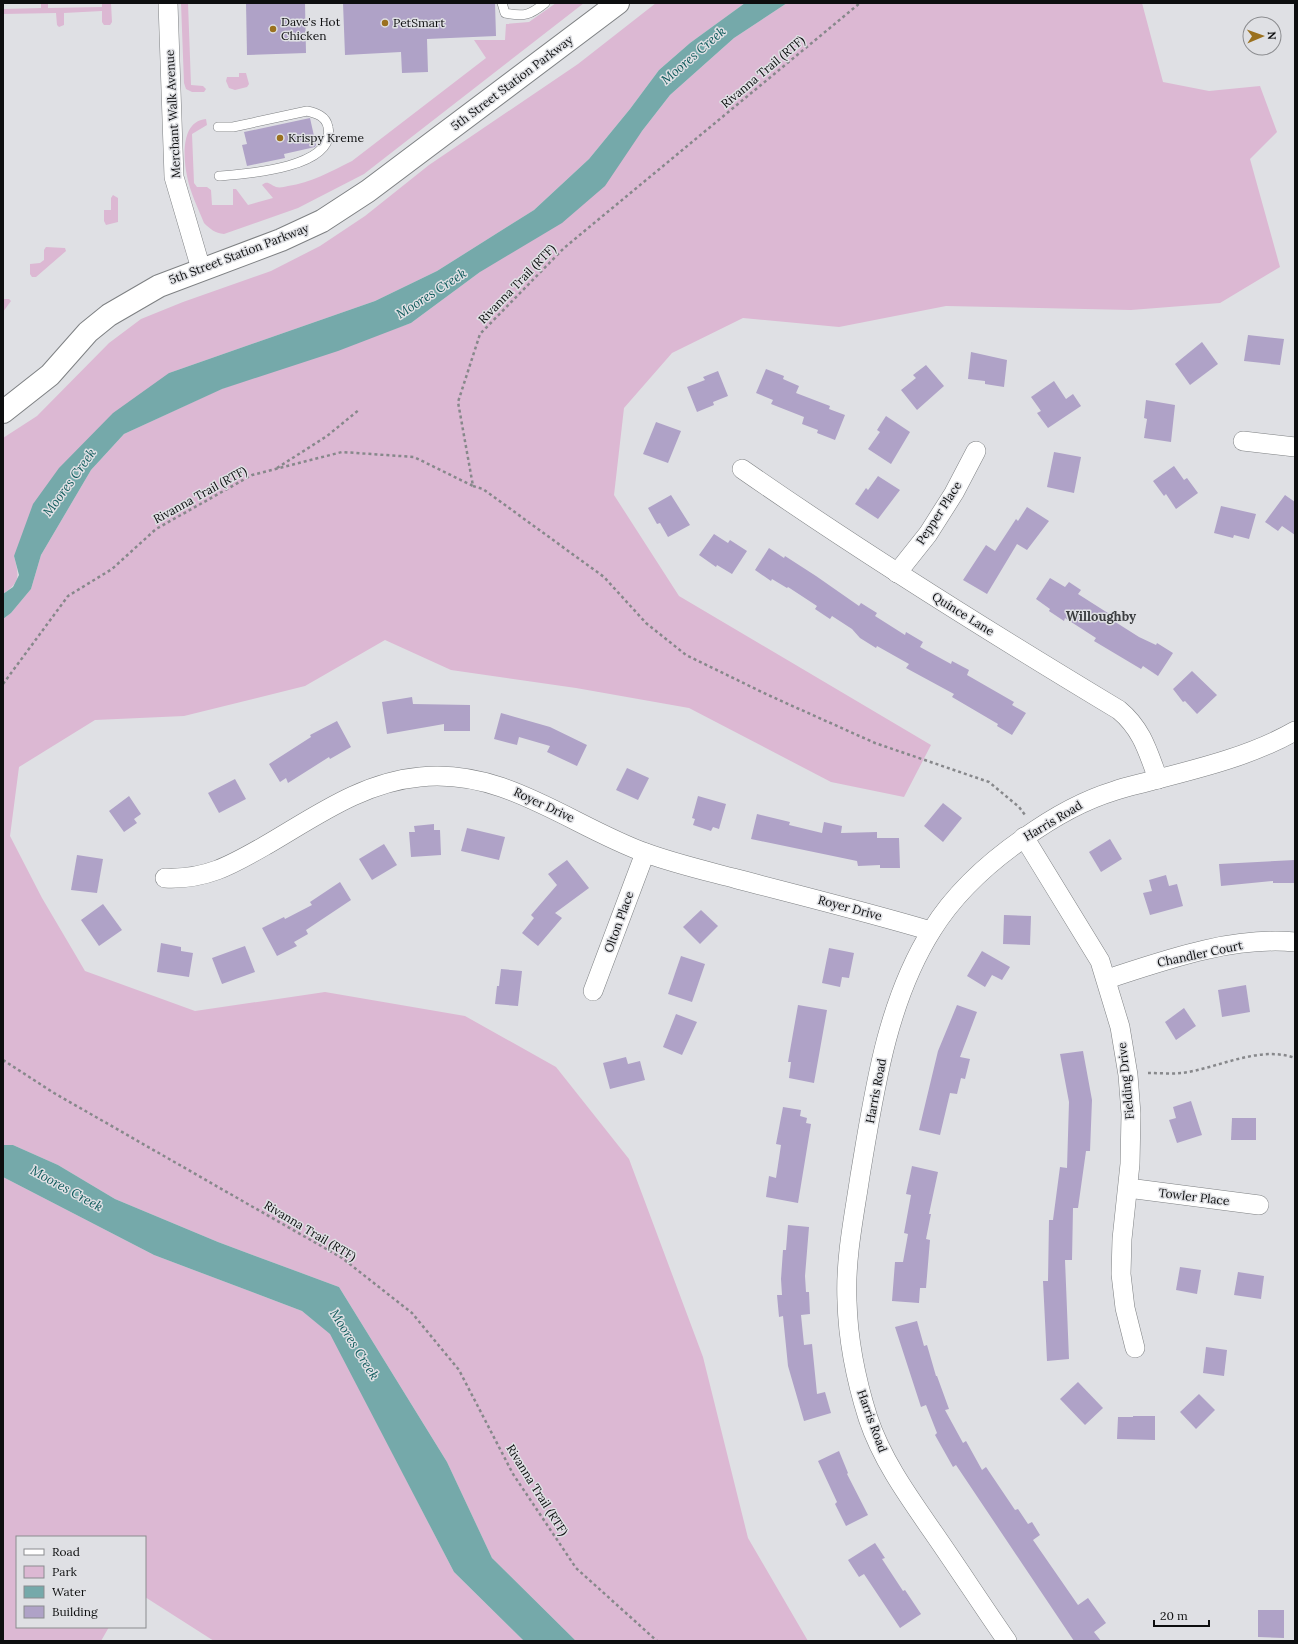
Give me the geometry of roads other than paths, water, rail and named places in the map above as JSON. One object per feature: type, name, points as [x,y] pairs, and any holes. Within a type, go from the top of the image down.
[{"type":"street","name":"Merchant Walk Avenue","points":[[168,3],[174,177],[201,269]]},
{"type":"street","name":"5th Street Station Parkway","points":[[3,412],[50,375],[88,332],[109,314],[159,286],[281,240],[322,221],[368,191],[618,3]]},
{"type":"street","points":[[1243,441],[1295,447]]},
{"type":"street","name":"Pepper Place","points":[[897,572],[932,528],[954,493],[976,451]]},
{"type":"street","name":"Quince Lane","points":[[742,469],[897,572],[1020,650],[1119,710],[1131,720],[1141,734],[1158,779]]},
{"type":"street","name":"Harris Road","points":[[1007,1641],[910,1501],[888,1462],[869,1422],[858,1382],[850,1341],[847,1299],[848,1258],[865,1150],[884,1052],[896,1006],[912,968],[931,931],[968,884],[993,860],[1030,833],[1082,803],[1115,790],[1222,761],[1295,731]]},
{"type":"street","name":"Royer Drive","points":[[165,878],[183,879],[223,869],[353,795],[392,781],[421,776],[450,776],[486,781],[514,790],[645,853],[931,931]]},
{"type":"street","name":"Fielding Drive","points":[[1030,833],[1100,961],[1107,979],[1120,1026],[1128,1075],[1131,1114],[1128,1188],[1122,1239],[1121,1274],[1125,1308],[1135,1348]]},
{"type":"street","name":"Olton Place","points":[[593,991],[645,853]]},
{"type":"street","name":"Chandler Court","points":[[1107,979],[1170,958],[1223,946],[1265,942],[1295,942]]},
{"type":"street","name":"Towler Place","points":[[1128,1188],[1259,1205]]},
{"type":"lane","points":[[502,3],[505,13],[517,15],[532,14],[545,3]]},
{"type":"lane","points":[[218,127],[233,127],[307,112],[316,113],[324,118],[328,125],[329,134],[322,150],[310,158],[293,164],[244,174],[219,176]]},
{"type":"water","name":"Moores Creek","points":[[745,3],[787,3],[734,38],[670,95],[642,131],[605,186],[562,223],[480,272],[411,323],[338,351],[222,389],[124,434],[91,470],[41,555],[31,589],[11,613],[3,619],[3,594],[13,587],[19,575],[14,556],[33,504],[59,468],[113,413],[169,373],[375,301],[437,271],[534,210],[589,159],[630,109],[659,70],[690,43]]},
{"type":"water","name":"Moores Creek","points":[[3,1145],[13,1145],[58,1165],[115,1199],[218,1242],[339,1287],[447,1462],[492,1558],[576,1641],[524,1641],[454,1572],[330,1334],[302,1311],[154,1255],[3,1177]]},
{"type":"place","name":"PetSmart","points":[[385,23]]},
{"type":"place","name":"Dave's Hot Chicken","points":[[273,29]]},
{"type":"place","name":"Krispy Kreme","points":[[280,138]]},
{"type":"district","name":"Willoughby","points":[[1101,616]]}]
